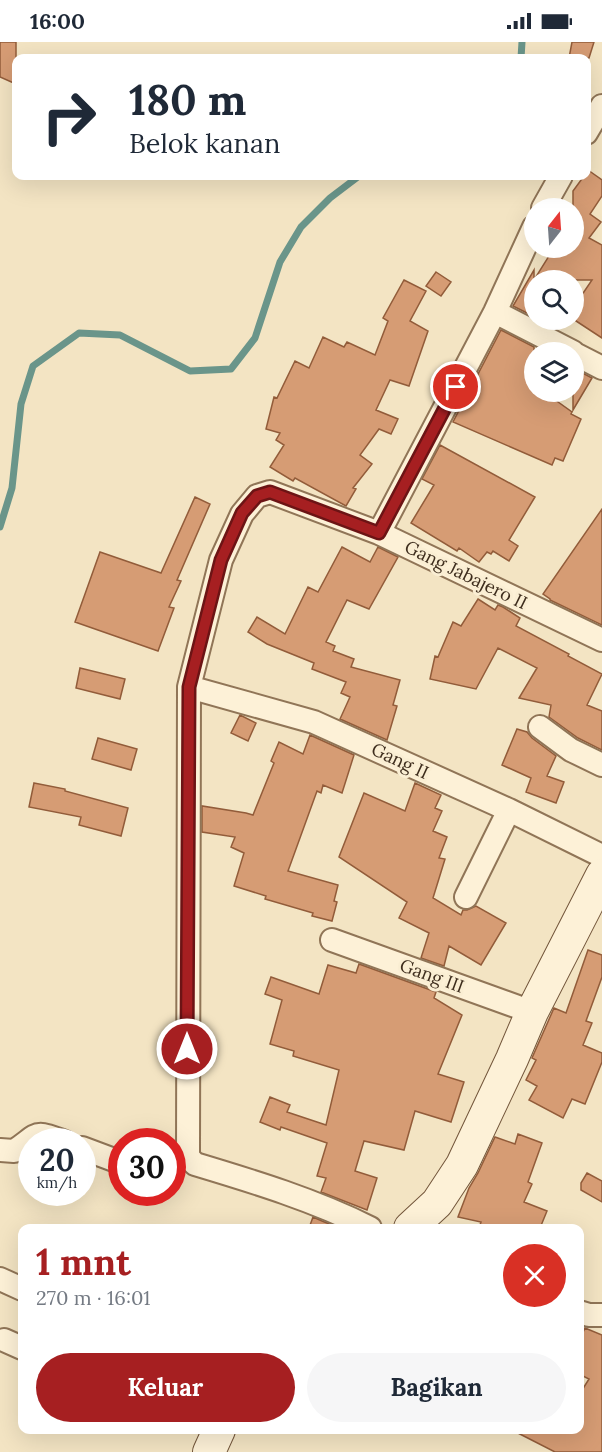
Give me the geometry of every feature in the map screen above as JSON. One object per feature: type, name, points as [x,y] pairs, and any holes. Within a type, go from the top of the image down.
[{"type":"street","points":[[591,125],[602,106]]},
{"type":"street","points":[[549,198],[559,180]]},
{"type":"street","points":[[379,533],[495,312],[524,249]]},
{"type":"street","points":[[495,312],[552,342]]},
{"type":"street","points":[[584,359],[602,368]]},
{"type":"street","name":"Gang Jabajero II","points":[[186,1160],[188,1157],[186,1141],[189,687],[221,560],[242,513],[257,496],[270,492],[379,533],[602,640]]},
{"type":"street","name":"Gang II","points":[[189,687],[315,722],[509,810],[602,856]]},
{"type":"street","points":[[540,727],[571,750],[602,765]]},
{"type":"street","points":[[466,897],[509,810]]},
{"type":"street","points":[[414,1224],[437,1203],[462,1165],[532,1012],[602,875]]},
{"type":"street","name":"Gang III","points":[[333,940],[532,1012]]},
{"type":"street","points":[[0,1150],[14,1151],[18,1148]]},
{"type":"street","points":[[186,1167],[261,1183],[362,1224]]},
{"type":"street","points":[[0,1280],[18,1287]]},
{"type":"street","points":[[584,1314],[602,1316]]},
{"type":"street","points":[[209,1452],[217,1434]]},
{"type":"building","points":[[0,42],[16,42],[16,54],[12,54],[12,82],[0,77]]},
{"type":"building","points":[[572,42],[594,42],[590,54],[570,54]]},
{"type":"building","points":[[591,172],[602,180],[602,196],[590,214],[601,222],[589,238],[602,245],[602,338],[584,326],[584,292],[592,280],[584,280],[584,270],[540,270],[548,258],[584,258],[584,198],[573,198],[573,191],[581,180],[591,180]]},
{"type":"building","points":[[436,272],[451,282],[441,296],[426,286]]},
{"type":"building","points":[[404,280],[426,291],[410,321],[428,331],[409,386],[390,380],[376,410],[398,419],[391,434],[379,429],[360,455],[372,464],[353,488],[356,489],[346,506],[295,478],[293,481],[270,467],[284,445],[276,440],[280,433],[266,429],[274,397],[277,398],[295,361],[309,368],[323,337],[344,347],[347,342],[375,355],[388,321],[383,318]]},
{"type":"building","points":[[524,287],[524,312],[513,306]]},
{"type":"building","points":[[501,330],[524,342],[524,402],[558,402],[572,412],[571,414],[581,419],[563,461],[555,458],[552,465],[453,422]]},
{"type":"building","points":[[584,374],[592,378],[584,391]]},
{"type":"building","points":[[440,445],[535,497],[509,540],[518,546],[509,561],[493,551],[491,554],[487,552],[479,562],[459,548],[457,551],[411,523],[434,485],[422,479]]},
{"type":"building","points":[[195,497],[210,504],[177,580],[181,581],[169,607],[174,608],[158,651],[75,622],[100,552],[161,573]]},
{"type":"building","points":[[602,509],[602,625],[550,600],[543,594]]},
{"type":"building","points":[[342,547],[370,562],[378,547],[398,557],[369,609],[347,600],[326,642],[335,646],[333,651],[354,659],[351,667],[400,680],[393,705],[397,706],[387,740],[340,719],[350,697],[341,693],[346,682],[312,669],[314,663],[267,644],[248,632],[257,617],[285,634],[308,587],[318,592]]},
{"type":"building","points":[[478,599],[495,610],[498,605],[503,607],[520,618],[516,626],[602,674],[587,705],[602,711],[602,750],[578,738],[549,717],[551,705],[519,698],[537,668],[498,648],[476,689],[430,679],[435,656],[438,657],[453,622],[461,626]]},
{"type":"building","points":[[80,668],[125,679],[120,699],[76,688]]},
{"type":"building","points":[[240,715],[256,723],[248,741],[231,733]]},
{"type":"building","points":[[517,729],[527,732],[556,756],[547,776],[564,782],[556,803],[526,792],[531,778],[502,765]]},
{"type":"building","points":[[310,735],[354,755],[342,793],[323,785],[321,793],[317,791],[288,871],[338,885],[334,901],[337,902],[332,921],[312,916],[313,913],[265,899],[266,896],[234,886],[244,853],[231,847],[235,837],[202,832],[202,806],[253,815],[274,763],[271,761],[279,742],[303,754]]},
{"type":"building","points":[[98,738],[137,749],[131,770],[92,759]]},
{"type":"building","points":[[34,783],[65,789],[65,791],[128,808],[121,836],[79,825],[81,817],[29,807]]},
{"type":"building","points":[[415,783],[441,795],[435,808],[442,811],[433,831],[447,837],[439,858],[445,859],[433,898],[461,915],[463,910],[476,906],[506,923],[481,965],[449,946],[444,966],[421,958],[429,933],[399,918],[407,902],[339,857],[364,793],[405,811]]},
{"type":"building","points":[[588,950],[602,955],[602,977],[586,1021],[592,1023],[583,1045],[602,1053],[602,1062],[585,1104],[572,1099],[563,1118],[529,1100],[537,1086],[526,1080],[536,1060],[532,1058],[554,1008],[566,1013]]},
{"type":"building","points":[[359,964],[436,992],[434,998],[462,1015],[438,1074],[464,1082],[451,1122],[415,1111],[404,1150],[364,1141],[355,1171],[377,1178],[367,1210],[321,1192],[326,1178],[317,1176],[327,1143],[260,1122],[270,1097],[290,1105],[287,1112],[326,1125],[339,1070],[293,1056],[294,1051],[270,1044],[282,1000],[265,994],[271,977],[319,994],[328,965],[356,973]]},
{"type":"building","points":[[518,1134],[542,1143],[528,1182],[532,1184],[524,1202],[547,1211],[542,1224],[480,1224],[481,1222],[458,1217],[469,1188],[495,1137],[515,1144]]},
{"type":"building","points":[[587,1173],[602,1181],[602,1202],[581,1190],[581,1183]]},
{"type":"building","points":[[313,1217],[329,1224],[310,1224]]},
{"type":"building","points":[[585,1328],[602,1335],[602,1452],[555,1452],[520,1434],[584,1434],[584,1387],[589,1379],[584,1376]]},
{"type":"waterway","points":[[521,54],[522,42]]},
{"type":"waterway","points":[[0,527],[12,488],[21,404],[33,366],[79,333],[120,335],[190,371],[231,369],[255,338],[280,262],[301,227],[330,198],[354,180]]},
{"type":"route","points":[[187,1049],[189,687],[221,560],[242,513],[252,500],[266,492],[379,533],[456,387]]}]
